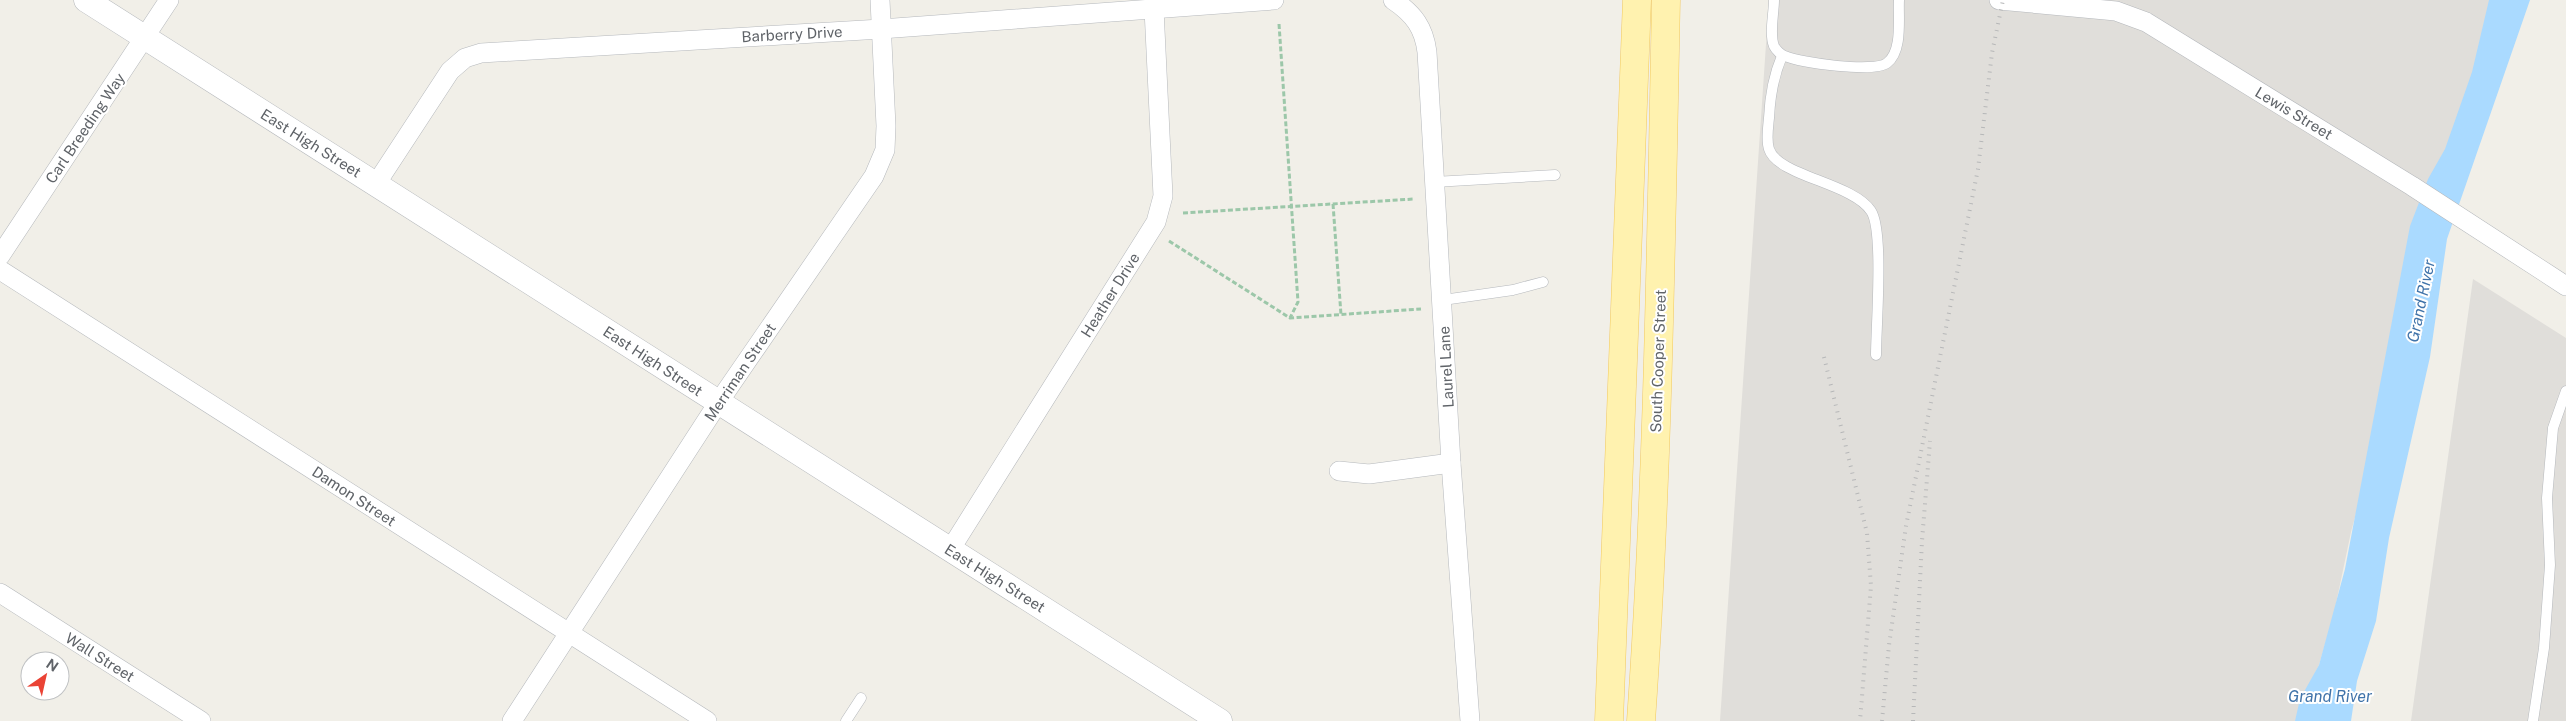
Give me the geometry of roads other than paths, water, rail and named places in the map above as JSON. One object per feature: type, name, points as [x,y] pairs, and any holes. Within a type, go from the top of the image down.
[{"type":"main road","points":[[1609,721],[1638,0]]},
{"type":"main road","name":"South Cooper Street","points":[[1641,721],[1652,566],[1660,318],[1666,0]]},
{"type":"street","name":"East High Street","points":[[86,0],[1220,721]]},
{"type":"street","name":"Carl Breeding Way","points":[[0,256],[169,0]]},
{"type":"street","name":"Merriman Street","points":[[512,721],[718,403],[874,176],[885,150],[886,126],[880,0]]},
{"type":"street","name":"Barberry Drive","points":[[376,184],[437,88],[450,71],[465,58],[481,53],[882,29],[1274,0]]},
{"type":"street","name":"Lewis Street","points":[[2000,0],[2116,11],[2146,22],[2412,186],[2566,286]]},
{"type":"street","name":"Laurel Lane","points":[[1405,6],[1425,38],[1428,52],[1451,463],[1470,721]]},
{"type":"street","name":"Heather Drive","points":[[950,550],[1156,222],[1163,196],[1154,9]]},
{"type":"street","name":"Damon Street","points":[[0,270],[707,721]]},
{"type":"street","points":[[1338,471],[1369,474],[1451,463]]},
{"type":"street","name":"Wall Street","points":[[0,593],[201,721]]},
{"type":"lane","points":[[1774,0],[1772,38],[1774,47],[1782,56],[1809,62],[1880,66],[1888,62],[1896,48],[1899,0]]},
{"type":"lane","points":[[1782,56],[1772,84],[1767,132],[1769,150],[1779,162],[1853,195],[1871,211],[1876,227],[1877,248],[1876,355]]},
{"type":"lane","points":[[1434,182],[1555,175]]},
{"type":"lane","points":[[1443,300],[1513,290],[1543,282]]},
{"type":"lane","points":[[2533,721],[2544,648],[2550,565],[2547,498],[2553,428],[2566,391]]},
{"type":"lane","points":[[846,721],[861,698]]},
{"type":"water","name":"Grand River","points":[[2489,0],[2530,0],[2447,239],[2430,357],[2389,538],[2376,621],[2357,681],[2351,721],[2295,721],[2300,699],[2319,665],[2345,569],[2410,226],[2428,179],[2445,149],[2472,72]]},
{"type":"railway","points":[[1882,721],[1889,645],[1906,526],[1978,169],[1992,53],[2003,0]]},
{"type":"railway","points":[[1824,357],[1867,533],[1871,586],[1860,721]]},
{"type":"railway","points":[[1913,721],[1922,541],[1930,441]]}]
